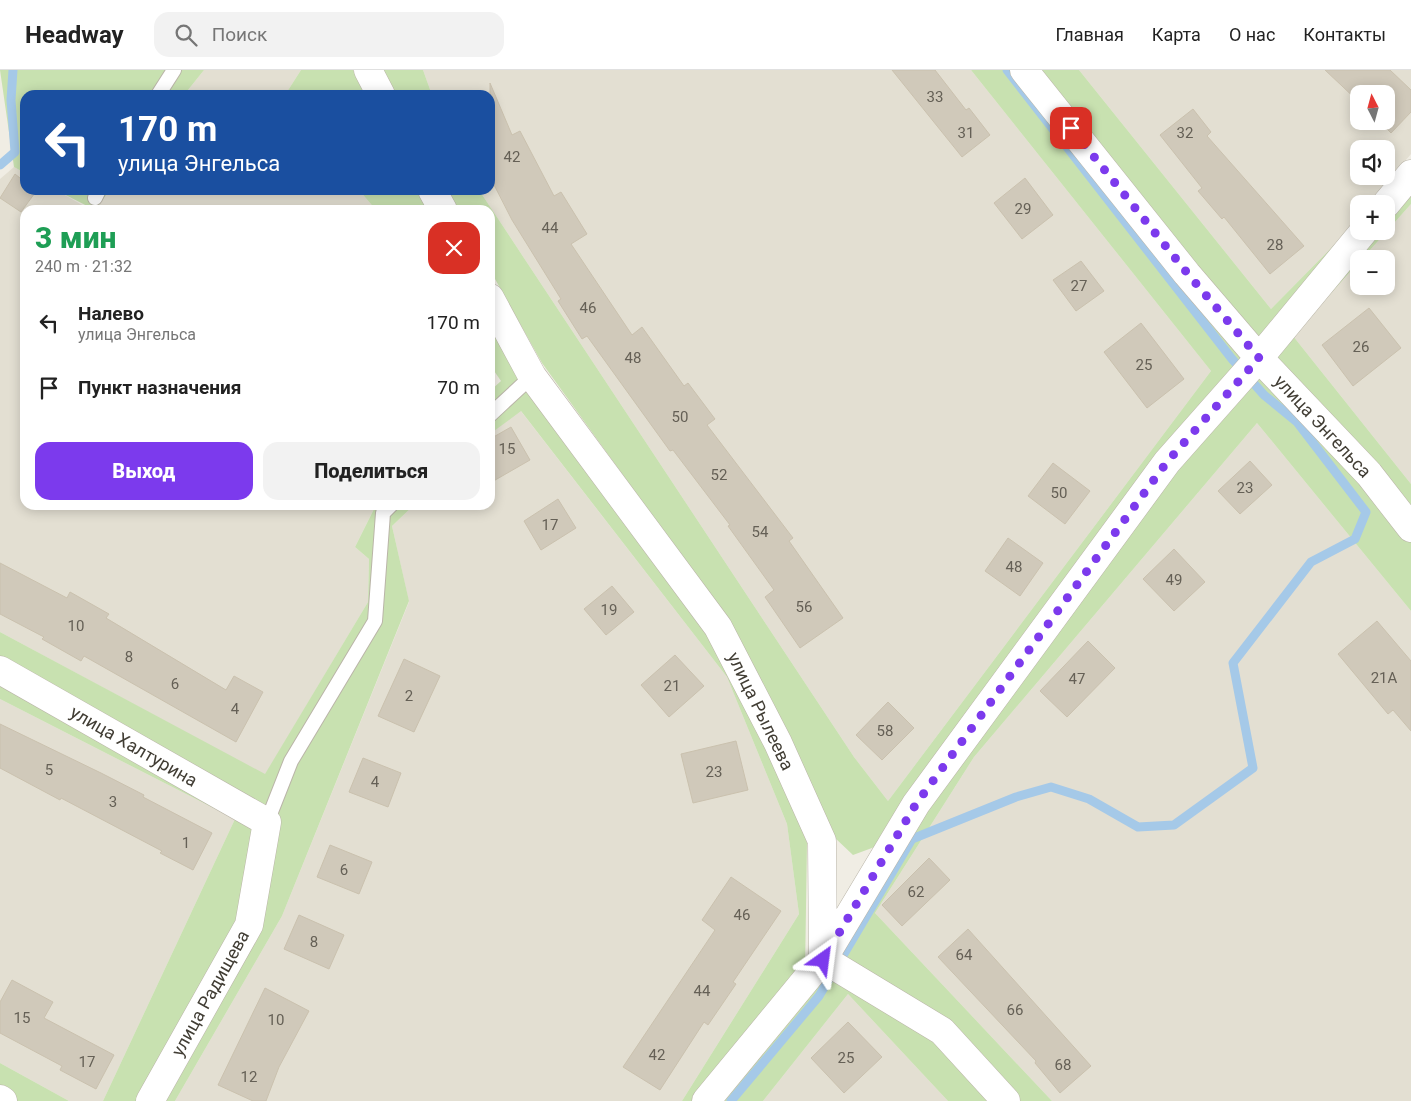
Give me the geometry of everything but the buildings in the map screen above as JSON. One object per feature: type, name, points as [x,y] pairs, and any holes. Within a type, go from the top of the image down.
[{"type":"street","points":[[368,70],[378,90]]},
{"type":"street","name":"улица Энгельса","points":[[1024,70],[1188,274],[1259,358],[1369,474],[1411,528]]},
{"type":"street","points":[[1394,195],[1411,174]]},
{"type":"street","points":[[706,1101],[823,960],[916,804],[1167,462],[1259,358],[1357,240]]},
{"type":"street","name":"улица Рылеева","points":[[495,307],[532,376],[718,627],[778,744],[822,841],[823,960]]},
{"type":"street","name":"улица Халтурина","points":[[0,670],[267,822]]},
{"type":"street","name":"улица Радищева","points":[[150,1101],[249,925],[267,822]]},
{"type":"street","points":[[823,960],[942,1031],[1006,1101]]},
{"type":"lane","points":[[161,90],[174,70]]},
{"type":"lane","points":[[495,410],[532,376]]},
{"type":"lane","points":[[267,822],[291,760],[375,621],[383,513],[386,510]]},
{"type":"shaded area","points":[[204,70],[301,70],[288,90],[188,90]]},
{"type":"shaded area","points":[[423,70],[971,70],[1211,371],[888,801],[854,757],[495,214],[495,205],[489,205],[482,195],[495,195],[495,90],[430,90]]},
{"type":"shaded area","points":[[1079,70],[1411,70],[1411,154],[1395,173],[1395,140],[1350,140],[1350,185],[1385,185],[1377,195],[1350,195],[1350,227],[1271,309]]},
{"type":"shaded area","points":[[14,167],[20,170],[20,195],[65,195],[82,205],[20,205],[20,510],[374,510],[355,547],[369,559],[368,602],[265,775],[0,632],[0,179]]},
{"type":"shaded area","points":[[106,195],[363,195],[372,205],[99,205]]},
{"type":"shaded area","points":[[1411,204],[1411,484],[1293,336],[1350,272],[1350,295],[1395,295],[1395,250],[1370,250],[1379,240],[1395,240],[1395,222]]},
{"type":"shaded area","points":[[520,410],[727,677],[787,824],[799,914],[682,1101],[175,1101],[282,916],[409,602],[392,526],[409,510],[495,510],[495,430]]},
{"type":"shaded area","points":[[1257,423],[1411,611],[1411,1101],[1052,1101],[875,913],[974,757]]},
{"type":"shaded area","points":[[0,699],[235,819],[103,1101],[69,1101],[0,1063]]},
{"type":"shaded area","points":[[848,994],[948,1101],[763,1101]]},
{"type":"green space","points":[[0,70],[204,70],[188,90],[20,90],[20,170],[14,167]]},
{"type":"green space","points":[[301,70],[353,70],[364,90],[288,90]]},
{"type":"green space","points":[[378,70],[423,70],[430,90],[389,90]]},
{"type":"green space","points":[[971,70],[1016,70],[1249,360],[880,845],[853,855],[834,837],[727,619],[542,363],[495,279],[495,214],[854,757],[888,801],[1211,371]]},
{"type":"green space","points":[[1037,70],[1079,70],[1271,309],[1350,227],[1350,239],[1264,339],[1248,332]]},
{"type":"green space","points":[[1411,185],[1411,204],[1395,222],[1395,204]]},
{"type":"green space","points":[[66,195],[106,195],[99,205],[85,205]]},
{"type":"green space","points":[[363,195],[422,195],[427,205],[372,205]]},
{"type":"green space","points":[[448,195],[482,195],[489,205],[453,205]]},
{"type":"green space","points":[[1366,240],[1379,240],[1370,250],[1357,250]]},
{"type":"green space","points":[[1350,259],[1350,272],[1293,336],[1411,484],[1411,517],[1277,365],[1275,351]]},
{"type":"green space","points":[[495,326],[712,629],[799,810],[807,843],[805,972],[699,1101],[682,1101],[799,914],[787,824],[727,677],[521,411],[495,430],[495,386],[501,381],[495,372]]},
{"type":"green space","points":[[1259,370],[1411,541],[1411,611],[1257,423],[974,757],[875,913],[1052,1101],[1020,1101],[946,1022],[843,963],[836,948],[920,807],[1171,468]]},
{"type":"green space","points":[[374,510],[409,510],[392,526],[409,601],[282,916],[175,1101],[157,1101],[255,925],[273,820],[0,662],[0,632],[265,774],[368,602],[369,559],[355,547]]},
{"type":"green space","points":[[0,676],[260,824],[241,923],[138,1101],[103,1101],[235,819],[0,699]]},
{"type":"green space","points":[[827,971],[934,1037],[994,1101],[948,1101],[848,994],[763,1101],[712,1101]]},
{"type":"green space","points":[[0,1063],[69,1101],[13,1101],[0,1091]]},
{"type":"waterway","points":[[0,165],[15,152],[11,100],[13,70]]},
{"type":"waterway","points":[[731,1101],[819,996],[912,839],[1016,797],[1051,787],[1089,799],[1138,827],[1174,825],[1253,768],[1233,663],[1311,562],[1355,539],[1366,512],[1297,422],[1264,395],[1232,359],[1007,70]]},
{"type":"route","points":[[823,960],[916,804],[1167,462],[1259,358],[1188,274],[1071,128]]}]
